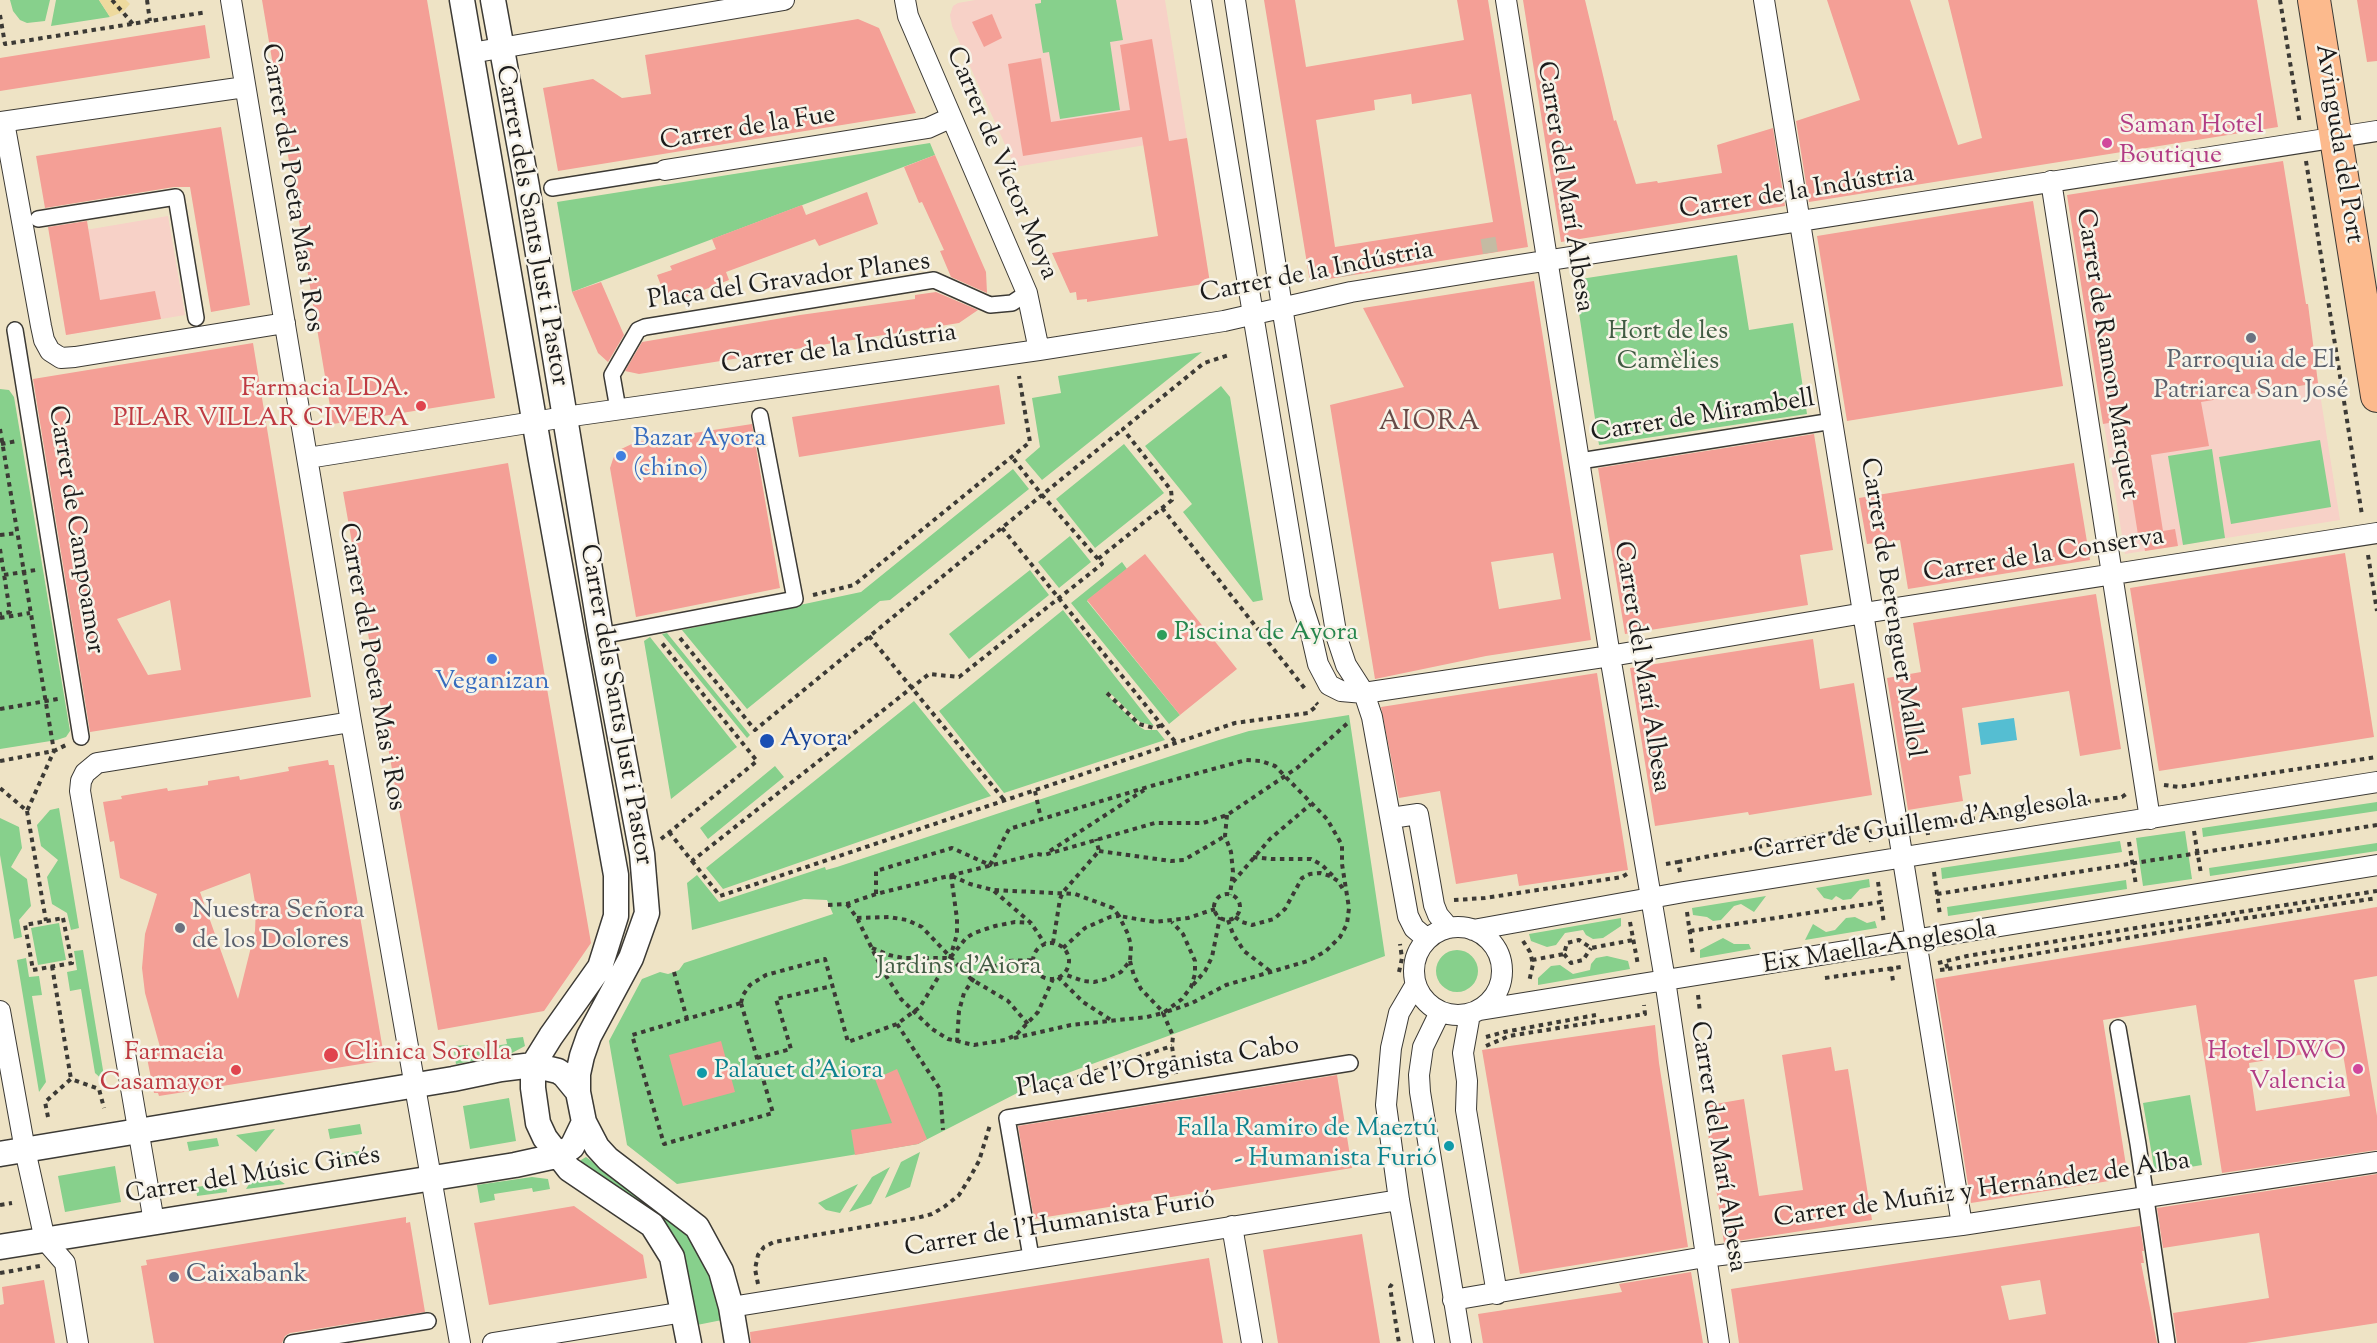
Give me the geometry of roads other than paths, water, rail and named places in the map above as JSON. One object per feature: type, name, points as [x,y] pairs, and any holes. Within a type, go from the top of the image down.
[{"type":"main road","name":"Avinguda del Port","points":[[2314,0],[2377,396]]},
{"type":"street","name":"Carrer del Poeta Mas i Ros","points":[[231,0],[351,722],[460,1343]]},
{"type":"street","name":"Carrer dels Sants Just i Pastor","points":[[462,0],[616,875],[616,915],[600,967],[533,1065]]},
{"type":"street","name":"Carrer dels Sants Just i Pastor","points":[[492,0],[527,187],[601,636],[642,854],[647,913],[631,958],[589,1036],[578,1074],[578,1092],[584,1122],[597,1147],[608,1159],[697,1227],[721,1271],[737,1343]]},
{"type":"street","points":[[471,53],[784,0]]},
{"type":"street","name":"Carrer de Víctor Moya","points":[[905,0],[908,16],[950,118],[1027,293],[1039,350]]},
{"type":"street","name":"Carrer de la Conserva","points":[[1201,0],[1300,598],[1311,629],[1318,664],[1329,685],[1341,691],[1364,693],[1610,656],[2112,573],[2372,540]]},
{"type":"street","points":[[1235,0],[1282,307],[1337,638],[1346,665],[1364,693],[1372,717],[1408,916],[1414,928],[1427,939]]},
{"type":"street","name":"Carrer del Marí Albesa","points":[[1506,0],[1610,656],[1665,980],[1719,1343]]},
{"type":"street","name":"Carrer de Berenguer Mallol","points":[[1764,0],[1962,1225]]},
{"type":"street","points":[[245,87],[2,122],[44,340],[50,351],[61,358],[75,357],[285,323]]},
{"type":"street","name":"Carrer de la Fue","points":[[552,188],[928,128],[950,118]]},
{"type":"street","name":"Carrer de la Indústria","points":[[308,458],[618,409],[1039,350],[1224,321],[1351,292],[2377,131]]},
{"type":"street","name":"Carrer de Ramon Marquet","points":[[2051,181],[2150,819]]},
{"type":"street","points":[[38,219],[176,197],[196,318]]},
{"type":"street","name":"Plaça del Gravador Planes","points":[[618,409],[612,375],[638,330],[645,327],[934,280],[990,305],[1012,303],[1027,293]]},
{"type":"street","name":"Carrer de Campoamor","points":[[15,330],[81,737]]},
{"type":"street","points":[[601,636],[795,599],[760,416]]},
{"type":"street","name":"Carrer de Mirambell","points":[[1580,461],[1833,421]]},
{"type":"street","points":[[154,1222],[80,791],[85,773],[98,763],[351,722]]},
{"type":"street","name":"Carrer de Guillem d'Anglesola","points":[[1473,930],[1683,892],[2377,782]]},
{"type":"street","points":[[1391,818],[1419,814],[1434,905],[1438,915],[1449,928]]},
{"type":"street","points":[[1497,1294],[1466,1110],[1467,1081],[1464,1044],[1475,1012],[1490,1003],[1497,992],[1502,968],[1500,956],[1494,944],[1485,936],[1473,930],[1449,928],[1427,939],[1415,960],[1414,972],[1416,984],[1425,1000],[1440,1012],[1450,1015],[1475,1012],[1887,943],[2377,865]]},
{"type":"street","points":[[1416,984],[1399,1013],[1388,1059],[1386,1105],[1399,1200],[1424,1343]]},
{"type":"street","points":[[0,1011],[25,1150],[45,1240],[65,1263],[78,1343]]},
{"type":"street","points":[[1440,1012],[1423,1047],[1419,1075],[1420,1092],[1461,1343]]},
{"type":"street","points":[[2118,1028],[2167,1343]]},
{"type":"street","name":"Plaça de l'Organista Cabo","points":[[1031,1257],[1007,1118],[1350,1063]]},
{"type":"street","points":[[533,1065],[533,1088],[538,1123],[556,1156],[576,1175],[652,1225],[672,1257],[689,1343]]},
{"type":"street","points":[[0,1154],[533,1065],[558,1071],[578,1092]]},
{"type":"street","points":[[556,1156],[572,1147],[584,1122]]},
{"type":"street","name":"Carrer del Músic Ginés","points":[[0,1247],[515,1165],[556,1156]]},
{"type":"street","name":"Carrer de Muñiz y Hernández de Alba","points":[[1454,1300],[1705,1257],[1962,1225],[2377,1162]]},
{"type":"street","name":"Carrer de l'Humanista Furió","points":[[730,1307],[1031,1257],[1399,1200]]},
{"type":"street","points":[[1232,1226],[1252,1343]]},
{"type":"street","points":[[493,1343],[684,1312]]},
{"type":"street","points":[[292,1343],[428,1321]]},
{"type":"water","points":[[2014,718],[2017,740],[1981,745],[1978,723]]},
{"type":"tunnel","points":[[1488,238],[1493,269]]},
{"type":"tunnel","points":[[1345,261],[1351,292]]},
{"type":"place","name":"Saman Hotel Boutique","points":[[2107,143]]},
{"type":"place","name":"Parroquia de El Patriarca San José","points":[[2251,338]]},
{"type":"place","name":"Farmacia LDA. PILAR VILLAR CIVERA","points":[[421,406]]},
{"type":"place","name":"Bazar Ayora (chino)","points":[[621,456]]},
{"type":"place","name":"Piscina de Ayora","points":[[1162,635]]},
{"type":"place","name":"Veganizan","points":[[492,659]]},
{"type":"place","name":"Ayora","points":[[767,741]]},
{"type":"place","name":"Nuestra Señora de los Dolores","points":[[180,928]]},
{"type":"place","name":"Clinica Sorolla","points":[[331,1055]]},
{"type":"place","name":"Hotel DWO Valencia","points":[[2358,1069]]},
{"type":"place","name":"Farmacia Casamayor","points":[[236,1070]]},
{"type":"place","name":"Palauet d'Aiora","points":[[702,1073]]},
{"type":"place","name":"Falla Ramiro de Maeztú - Humanista Furió","points":[[1449,1146]]},
{"type":"place","name":"Caixabank","points":[[174,1277]]},
{"type":"district","name":"AIORA","points":[[1430,424]]},
{"type":"park label","name":"Hort de les Camèlies","points":[[1668,349]]},
{"type":"park label","name":"Jardins d'Aiora","points":[[959,969]]}]
